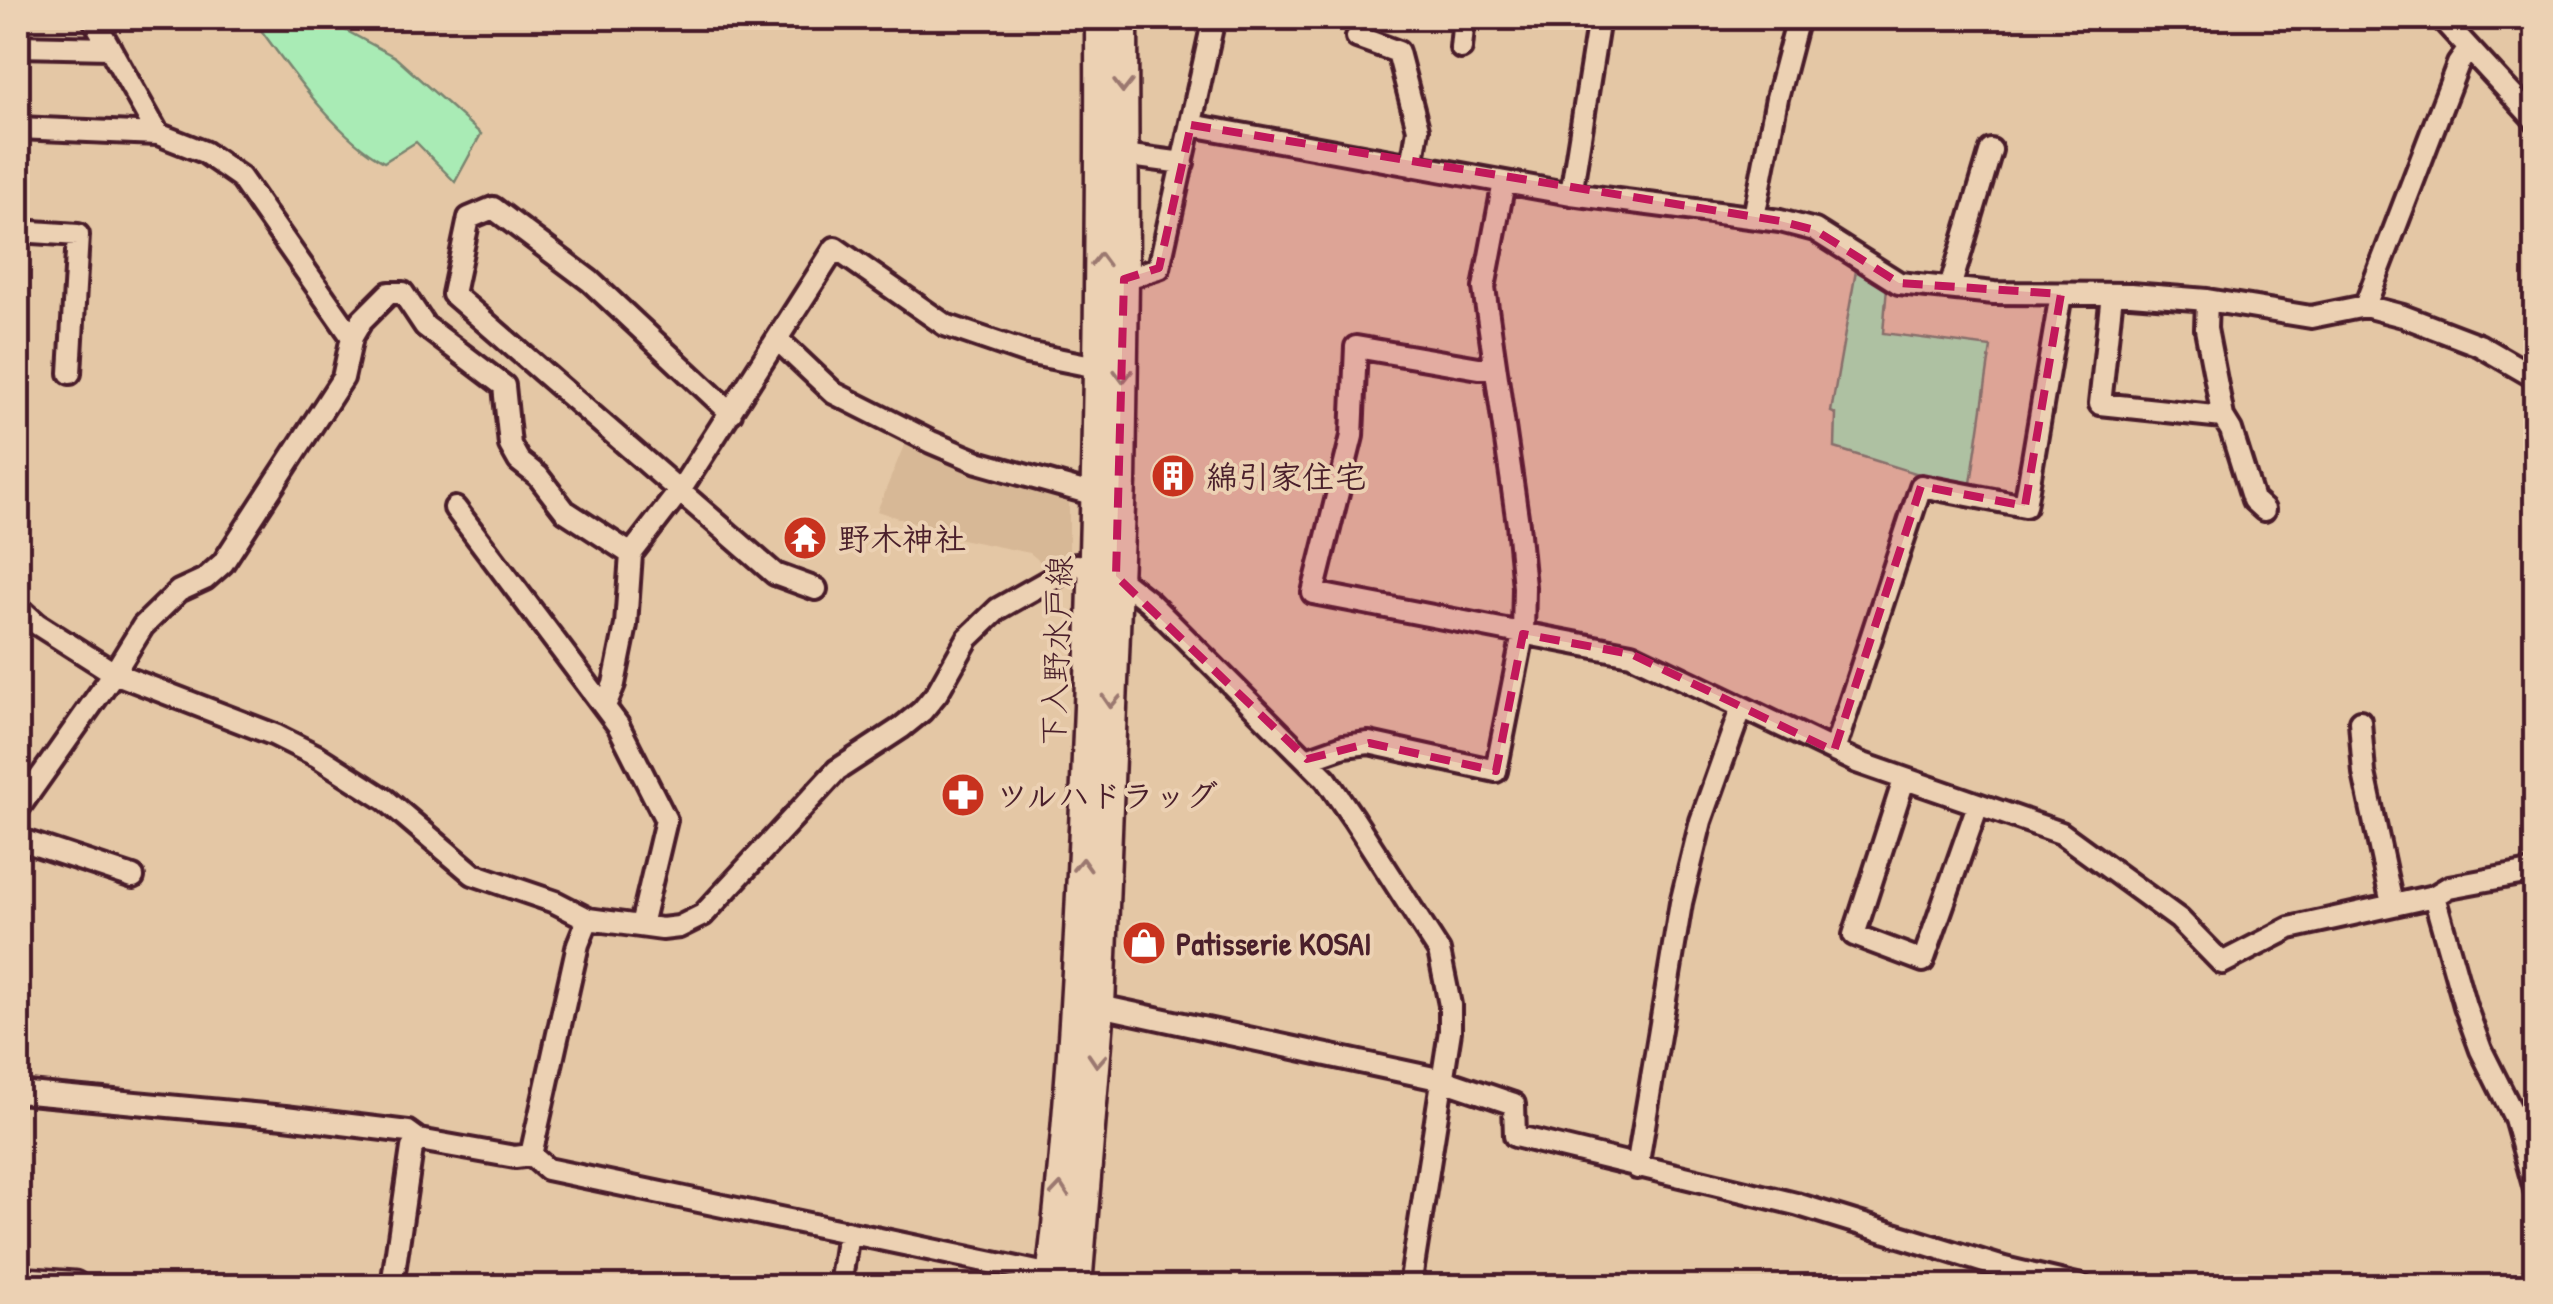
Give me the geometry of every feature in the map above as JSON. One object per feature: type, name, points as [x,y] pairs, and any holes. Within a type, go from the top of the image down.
[{"type":"main road","name":"下入野水戸線","points":[[1059,1283],[1100,1006],[1106,572],[1095,495],[1100,18]]},
{"type":"main road","name":"下入野水戸線","points":[[1059,1283],[1124,278],[1123,18]]},
{"type":"main road","points":[[18,1282],[74,1286]]},
{"type":"street","points":[[93,18],[158,134]]},
{"type":"street","points":[[1124,278],[1158,268],[1214,18]]},
{"type":"street","points":[[1461,48],[1464,18]]},
{"type":"street","points":[[1572,194],[1599,18]]},
{"type":"street","points":[[1754,216],[1798,18]]},
{"type":"street","points":[[2441,18],[2536,121]]},
{"type":"street","points":[[1357,37],[1398,52],[1418,129],[1412,166]]},
{"type":"street","points":[[18,46],[110,48]]},
{"type":"street","points":[[2365,306],[2452,80],[2468,50]]},
{"type":"street","points":[[1190,126],[1572,194],[1754,216],[1815,230],[1899,283],[1994,293],[2207,300],[2310,318],[2365,306],[2479,345],[2536,378]]},
{"type":"street","points":[[18,128],[158,134],[204,152],[240,177],[352,337]]},
{"type":"street","points":[[1950,288],[1990,150]]},
{"type":"street","points":[[1123,155],[1184,163]]},
{"type":"street","points":[[1307,759],[1344,746],[1369,743],[1496,770],[1523,634],[1522,556],[1484,288],[1504,182]]},
{"type":"street","points":[[731,413],[590,281],[492,208],[469,218],[453,294],[682,489],[775,574],[816,589]]},
{"type":"street","points":[[18,231],[78,235],[70,373]]},
{"type":"street","points":[[605,706],[614,684],[626,626],[631,554],[682,489],[835,248],[945,325],[1027,353],[1097,368]]},
{"type":"street","points":[[18,809],[114,674],[143,626],[179,592],[204,579],[222,563],[343,378],[352,337],[362,320],[389,293],[404,293],[426,326],[504,386],[510,445],[518,460],[538,476],[566,510],[631,554]]},
{"type":"street","points":[[1834,752],[1921,486],[2025,506],[2062,294]]},
{"type":"street","points":[[2112,294],[2100,404],[2223,417]]},
{"type":"street","points":[[2207,300],[2206,329],[2223,417],[2231,430],[2253,500],[2264,510]]},
{"type":"street","points":[[778,340],[834,392],[931,442],[978,462],[1095,495]]},
{"type":"street","points":[[1495,368],[1356,347],[1352,436],[1313,593],[1631,654],[1834,752],[1904,780],[2060,832],[2179,920],[2222,964],[2290,928],[2434,896],[2449,888],[2536,871]]},
{"type":"street","points":[[455,508],[618,725],[666,820],[641,925]]},
{"type":"street","points":[[18,607],[37,624],[114,674],[274,735],[317,756],[386,800],[473,874],[555,902],[588,918],[662,929],[703,915],[837,770],[922,711],[937,693],[968,638],[998,609],[1069,566],[1106,572],[1148,602],[1326,778],[1439,951],[1450,1005],[1443,1080],[1410,1286]]},
{"type":"street","points":[[1637,1168],[1680,903],[1701,821],[1741,709]]},
{"type":"street","points":[[2360,721],[2364,773],[2392,904]]},
{"type":"street","points":[[1904,780],[1854,935],[1923,961],[1978,805]]},
{"type":"street","points":[[18,839],[133,877]]},
{"type":"street","points":[[2434,896],[2465,1006],[2481,1050],[2515,1118],[2536,1193]]},
{"type":"street","points":[[531,1155],[578,944],[588,918]]},
{"type":"street","points":[[1100,1006],[1443,1080],[1514,1104],[1515,1136],[1796,1204],[2001,1277],[2081,1286]]},
{"type":"street","points":[[18,1092],[408,1132],[419,1140],[515,1157],[531,1155],[548,1170],[1059,1283]]},
{"type":"street","points":[[392,1286],[412,1148],[419,1140]]},
{"type":"street","points":[[840,1286],[848,1234]]},
{"type":"street","points":[[2525,1286],[2536,1284]]},
{"type":"highlighted area","points":[[1191,125],[1780,221],[1815,230],[1899,283],[2061,294],[2025,506],[1921,486],[1834,751],[1631,654],[1523,634],[1496,771],[1369,743],[1307,759],[1116,576],[1124,279],[1159,268]]},
{"type":"shaded area","points":[[907,438],[1069,495],[1069,551],[1048,568],[1030,553],[961,539],[877,511]]},
{"type":"green space","points":[[252,18],[330,18],[395,57],[481,134],[455,182],[416,142],[384,162],[365,150],[329,117]]},
{"type":"green space","points":[[1857,265],[1887,287],[1883,333],[1991,347],[1970,490],[1835,448],[1836,414],[1831,412]]},
{"type":"place","name":"綿引家住宅","points":[[1173,476]]},
{"type":"place","name":"野木神社","points":[[805,538]]},
{"type":"place","name":"ツルハドラッグ","points":[[963,795]]},
{"type":"place","name":"Patisserie KOSAI","points":[[1144,943]]}]
